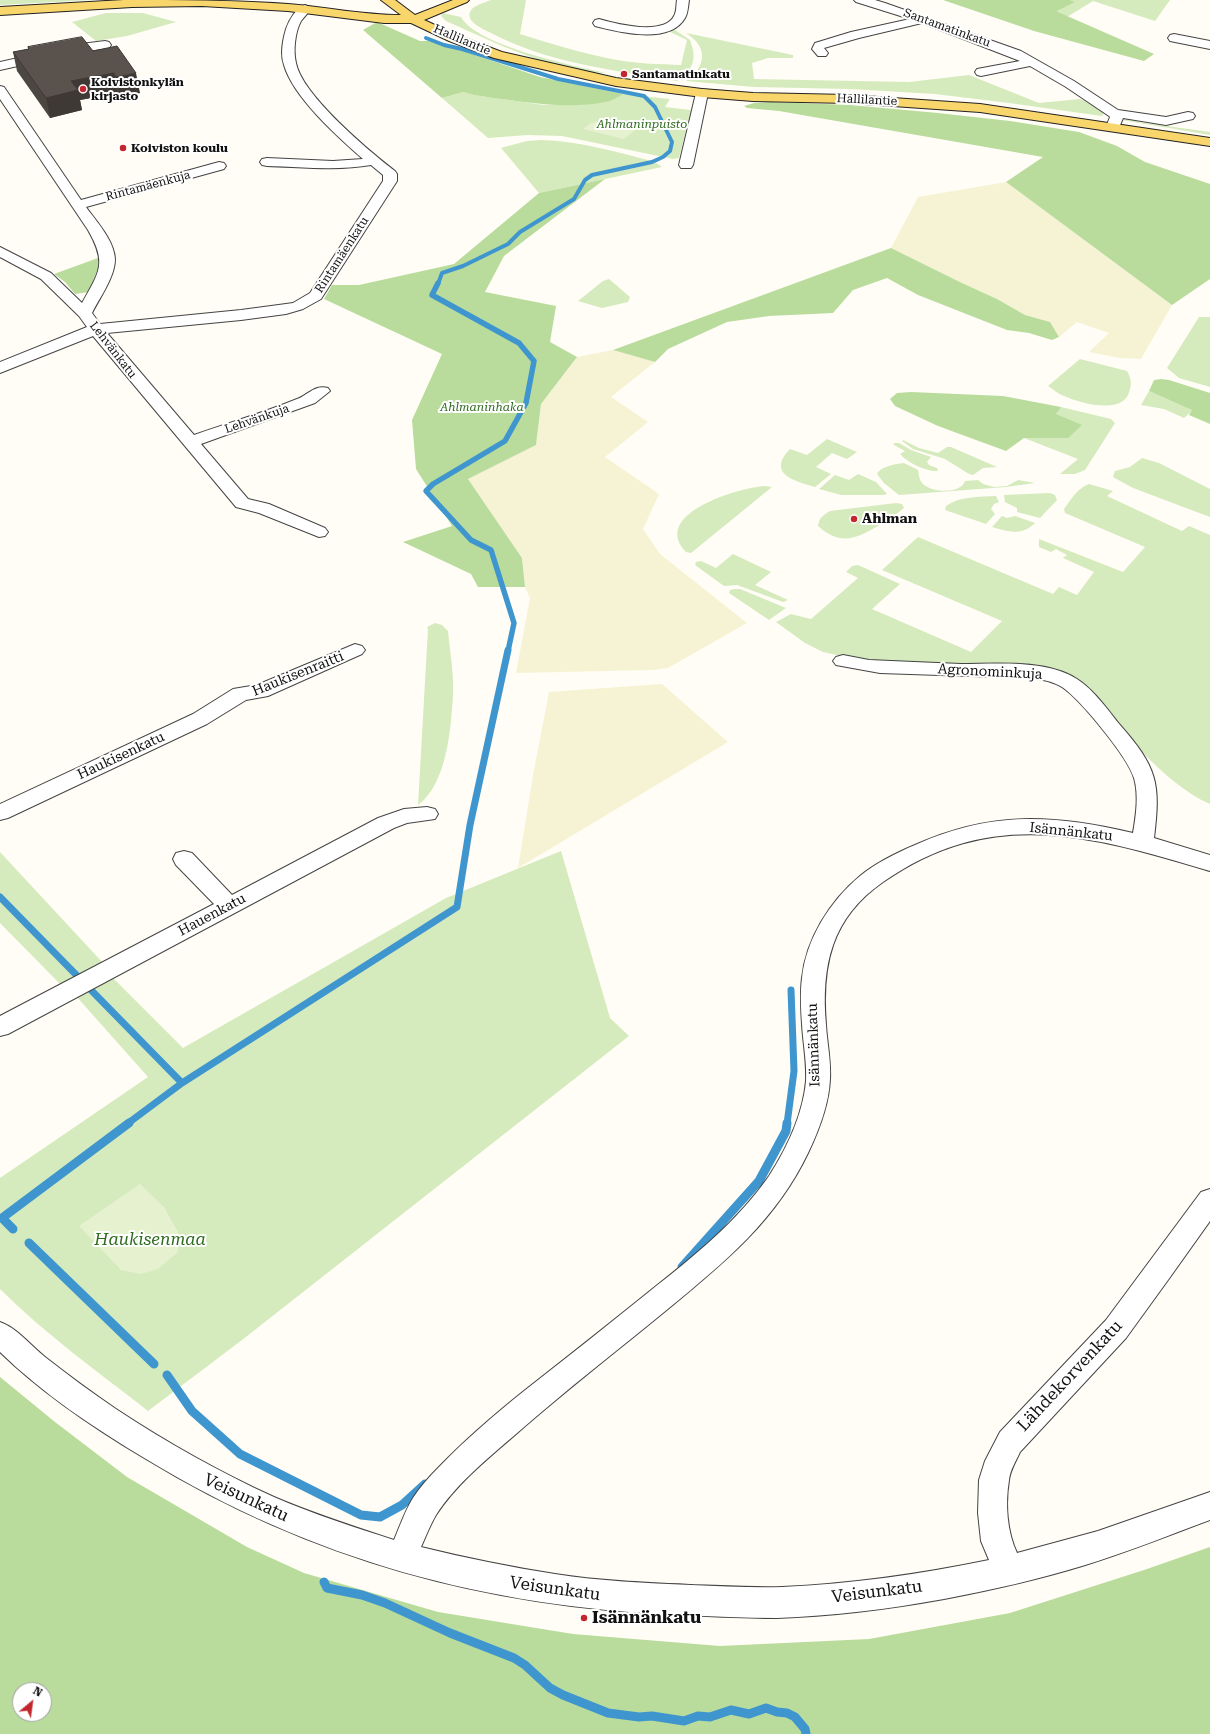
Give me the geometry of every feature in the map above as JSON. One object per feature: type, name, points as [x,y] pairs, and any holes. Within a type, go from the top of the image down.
[{"type":"main road","points":[[387,0],[413,11]]},
{"type":"main road","points":[[0,10],[132,3],[252,2],[384,19],[463,0]]},
{"type":"main road","name":"Hallilantie","points":[[413,11],[453,38],[498,55],[616,82],[702,93],[921,103],[980,108],[1210,142]]},
{"type":"street","points":[[599,23],[613,27],[637,30],[659,29],[671,26],[680,18],[683,0]]},
{"type":"street","name":"Santamatinkatu","points":[[860,0],[881,5],[923,19],[1002,48],[1032,62],[1070,84],[1114,113]]},
{"type":"street","name":"Rintamäenkatu","points":[[0,368],[96,329],[280,310],[298,306],[312,299],[328,278],[390,180],[390,174],[373,161],[306,93],[290,66],[290,40],[294,24],[304,9]]},
{"type":"street","points":[[822,53],[818,47],[828,43],[923,19]]},
{"type":"street","points":[[1174,38],[1210,45]]},
{"type":"street","points":[[0,66],[81,48],[105,45]]},
{"type":"street","name":"Santamatinkatu","points":[[980,72],[1032,62]]},
{"type":"street","name":"Lehvänkatu","points":[[0,90],[95,230],[106,253],[107,262],[84,313],[136,379],[242,503],[263,508],[319,532]]},
{"type":"street","points":[[686,165],[702,93]]},
{"type":"street","points":[[1114,113],[1166,121],[1188,116]]},
{"type":"street","points":[[1113,127],[1117,117],[1114,113]]},
{"type":"street","points":[[267,162],[338,165],[373,161]]},
{"type":"street","name":"Rintamäenkuja","points":[[78,205],[219,166]]},
{"type":"street","points":[[0,251],[46,276],[84,313]]},
{"type":"street","name":"Lehvänkuja","points":[[190,442],[292,407],[309,400],[322,391]]},
{"type":"street","name":"Haukisenraitti","points":[[240,694],[261,691],[355,650]]},
{"type":"street","name":"Agronominkuja","points":[[843,661],[869,666],[1026,671],[1056,676],[1068,682],[1112,728],[1133,752],[1141,765],[1148,791],[1143,842]]},
{"type":"street","name":"Haukisenkatu","points":[[0,813],[200,719],[240,694]]},
{"type":"street","name":"Hauenkatu","points":[[0,1027],[386,823],[404,816],[427,814]]},
{"type":"street","name":"Isännänkatu","points":[[402,1558],[425,1506],[438,1489],[487,1439],[704,1264],[757,1211],[773,1190],[790,1165],[804,1135],[811,1115],[817,1087],[818,1061],[814,1025],[813,976],[821,946],[833,921],[848,900],[868,881],[914,854],[958,836],[1004,828],[1049,827],[1103,834],[1143,842],[1210,863]]},
{"type":"street","points":[[184,859],[230,906]]},
{"type":"street","name":"Lähdekorvenkatu","points":[[1009,1571],[996,1540],[993,1513],[994,1480],[1000,1461],[1010,1442],[1098,1350],[1116,1329],[1160,1272],[1210,1200]]},
{"type":"street","name":"Veisunkatu","points":[[0,1334],[13,1347],[73,1396],[136,1438],[205,1480],[306,1526],[351,1543],[467,1575],[543,1589],[588,1595],[656,1600],[779,1602],[848,1597],[943,1584],[1009,1571],[1084,1551],[1210,1506]]},
{"type":"shaded area","points":[[1006,182],[1172,305],[1141,359],[1120,358],[1089,352],[1109,333],[1077,322],[1059,337],[1050,322],[1025,315],[997,299],[891,248],[918,197]]},
{"type":"shaded area","points":[[613,350],[655,362],[611,397],[648,422],[605,457],[659,494],[643,529],[660,554],[747,623],[668,668],[653,670],[516,673],[530,598],[525,587],[522,558],[468,479],[536,445],[541,404],[577,357]]},
{"type":"shaded area","points":[[662,684],[728,742],[518,868],[533,775],[549,692]]},
{"type":"green space","points":[[0,0],[92,0],[0,5]]},
{"type":"green space","points":[[491,0],[526,0],[520,34],[605,58],[649,64],[681,65],[687,40],[666,30],[672,28],[690,40],[693,53],[692,63],[683,77],[677,81],[581,64],[534,51],[511,43],[479,27],[470,19],[469,16],[471,10],[479,4]]},
{"type":"green space","points":[[943,0],[1070,0],[1075,2],[1057,11],[1154,54],[1144,61],[1034,31]]},
{"type":"green space","points":[[1070,0],[1170,0],[1155,21],[1093,1],[1067,17],[1057,11],[1074,2]]},
{"type":"green space","points":[[106,13],[143,13],[176,22],[127,36],[96,41],[72,22]]},
{"type":"green space","points":[[443,13],[461,17],[471,27],[486,37],[506,46],[551,60],[606,73],[586,71],[545,62],[484,38],[446,21],[441,16]]},
{"type":"green space","points":[[377,22],[420,41],[431,41],[442,46],[457,49],[540,77],[623,94],[606,102],[573,105],[523,102],[463,92],[442,98],[363,30]]},
{"type":"green space","points":[[686,33],[793,55],[793,58],[768,58],[752,63],[754,79],[909,82],[969,75],[1039,103],[1080,99],[1093,104],[1104,113],[1102,116],[935,94],[850,89],[754,87],[686,81],[698,69],[702,57],[698,44]]},
{"type":"green space","name":"Ahlmaninpuisto","points":[[463,92],[474,95],[544,105],[607,102],[623,94],[670,99],[665,107],[691,110],[679,158],[673,159],[562,136],[528,135],[488,138],[442,98]]},
{"type":"green space","points":[[771,102],[850,105],[1010,121],[1079,132],[1117,146],[1145,162],[1210,184],[1210,279],[1172,305],[1006,182],[1043,157],[779,111],[747,108],[744,106],[754,103]]},
{"type":"green space","points":[[1126,118],[1138,119],[1138,122],[1210,132],[1210,135],[1122,120]]},
{"type":"green space","points":[[602,120],[638,128],[624,139],[583,129],[591,123]]},
{"type":"green space","points":[[541,140],[570,142],[627,154],[655,162],[662,167],[539,193],[501,148],[527,141]]},
{"type":"green space","name":"Ahlmaninhaka","points":[[605,179],[504,256],[485,292],[556,306],[550,342],[577,357],[541,404],[536,445],[468,479],[522,558],[525,587],[478,587],[471,574],[403,542],[452,526],[416,469],[412,420],[442,354],[324,299],[332,285],[359,285],[454,264],[539,193]]},
{"type":"green space","points":[[891,248],[997,299],[1025,315],[1050,322],[1059,337],[1052,340],[1029,333],[1007,330],[918,295],[887,278],[853,290],[833,313],[769,316],[727,322],[668,349],[655,362],[613,350]]},
{"type":"green space","points":[[98,258],[99,266],[89,292],[75,294],[65,282],[54,274]]},
{"type":"green space","points":[[609,279],[630,297],[628,302],[602,308],[578,301],[603,281]]},
{"type":"green space","points":[[1199,317],[1210,317],[1210,387],[1179,378],[1167,368]]},
{"type":"green space","points":[[1080,359],[1127,371],[1131,380],[1131,385],[1128,395],[1123,401],[1108,406],[1088,404],[1062,395],[1048,386]]},
{"type":"green space","points":[[1154,380],[1169,380],[1210,393],[1210,424],[1189,415],[1192,410],[1149,391]]},
{"type":"green space","points":[[1149,391],[1193,410],[1184,418],[1164,409],[1141,405]]},
{"type":"green space","points":[[911,392],[1003,396],[1061,407],[1056,414],[1082,425],[1068,438],[1024,438],[1006,451],[938,426],[895,406],[890,399],[897,393]]},
{"type":"green space","points":[[1061,407],[1111,419],[1115,423],[1085,470],[1075,474],[1060,474],[1078,459],[1024,438],[1068,438],[1056,413]]},
{"type":"green space","points":[[827,439],[857,452],[847,459],[832,453],[816,467],[831,474],[815,487],[792,479],[782,470],[781,465],[783,458],[790,449],[807,455]]},
{"type":"green space","points":[[903,440],[919,448],[938,453],[947,447],[951,447],[997,467],[983,468],[973,475],[969,474],[945,459],[913,449],[902,441]]},
{"type":"green space","points":[[899,443],[911,450],[931,457],[927,462],[929,465],[937,468],[938,471],[923,468],[908,461],[900,454],[905,451],[893,444]]},
{"type":"green space","points":[[1142,458],[1159,463],[1210,489],[1210,517],[1133,488],[1113,477],[1115,471],[1130,467]]},
{"type":"green space","points":[[904,463],[918,470],[923,484],[927,487],[939,490],[952,490],[958,488],[965,481],[978,480],[983,484],[994,487],[1007,486],[1018,480],[1035,483],[1006,487],[899,495],[884,483],[877,474],[885,467]]},
{"type":"green space","points":[[858,474],[876,482],[887,494],[841,495],[819,489],[835,475],[849,480]]},
{"type":"green space","points":[[1089,484],[1113,491],[1107,496],[1182,531],[1189,526],[1210,535],[1210,804],[1175,782],[1142,751],[1083,685],[1059,671],[1050,668],[885,662],[846,657],[823,652],[805,643],[776,622],[791,614],[811,619],[858,578],[846,572],[852,566],[858,565],[900,584],[872,609],[971,652],[1002,621],[882,570],[918,537],[1053,594],[1059,587],[1077,595],[1094,572],[1063,558],[1067,555],[1056,549],[1051,552],[1039,547],[1039,539],[1123,572],[1145,547],[1065,513],[1064,509],[1072,498],[1081,488]]},
{"type":"green space","points":[[764,486],[772,487],[691,553],[686,552],[678,538],[679,526],[688,515],[718,498],[736,492]]},
{"type":"green space","points":[[1050,493],[1055,495],[1057,500],[1040,518],[1017,512],[1017,508],[1005,502],[1004,495]]},
{"type":"green space","points":[[996,496],[999,502],[994,504],[991,509],[995,514],[986,524],[945,510],[946,506],[957,500]]},
{"type":"green space","points":[[896,503],[902,504],[904,508],[881,524],[857,536],[850,538],[834,537],[826,533],[818,526],[822,517],[830,511]]},
{"type":"green space","points":[[1002,516],[1007,518],[1015,516],[1035,523],[1025,530],[1015,532],[992,527]]},
{"type":"green space","points":[[733,554],[771,572],[755,585],[788,600],[783,602],[737,585],[724,586],[695,565],[696,562],[701,561],[716,568]]},
{"type":"green space","points":[[740,589],[786,608],[769,620],[729,593],[730,590]]},
{"type":"green space","points":[[435,623],[442,625],[448,631],[453,679],[451,723],[446,754],[441,770],[428,796],[418,805],[427,627]]},
{"type":"green space","name":"Haukisenmaa","points":[[561,851],[610,1018],[629,1036],[242,1340],[148,1411],[53,1337],[0,1289],[0,1178],[148,1077],[76,996],[112,977],[183,1048],[446,898]]},
{"type":"green space","points":[[0,852],[104,964],[62,986],[0,923]]},
{"type":"green space","points":[[140,1184],[164,1207],[178,1232],[178,1252],[158,1269],[141,1274],[121,1270],[79,1226]]},
{"type":"green space","points":[[0,1377],[55,1422],[127,1477],[247,1547],[304,1573],[438,1612],[573,1634],[720,1646],[869,1639],[1010,1613],[1210,1547],[1210,1734],[0,1734]]},
{"type":"building","points":[[82,37],[93,51],[117,46],[136,73],[116,77],[114,73],[71,81],[78,90],[46,98],[13,52],[29,49],[28,47]]},
{"type":"waterway","points":[[426,38],[444,45],[462,49],[558,79],[644,96],[655,107],[672,142],[670,151],[663,157],[652,162],[592,175],[585,180],[574,199],[520,232],[508,244],[463,266],[442,273],[438,284]]},
{"type":"waterway","points":[[438,283],[432,295],[519,343],[534,361],[526,403],[505,441],[433,484],[426,491],[471,540],[491,550],[514,623],[508,651]]},
{"type":"waterway","points":[[182,1083],[457,907],[470,825],[508,650]]},
{"type":"waterway","points":[[0,897],[182,1083]]},
{"type":"waterway","points":[[787,1124],[794,1071],[791,990]]},
{"type":"waterway","points":[[127,1124],[182,1083]]},
{"type":"waterway","points":[[13,1229],[2,1218],[129,1123]]},
{"type":"waterway","points":[[682,1267],[759,1181],[786,1131],[787,1123]]},
{"type":"waterway","points":[[29,1243],[154,1364]]},
{"type":"waterway","points":[[167,1375],[192,1411],[240,1454],[361,1515],[380,1517],[402,1505],[425,1484]]},
{"type":"waterway","points":[[324,1582],[327,1588],[362,1595],[385,1603],[450,1633],[514,1658],[525,1665],[550,1688],[563,1695],[608,1713],[639,1717],[652,1716],[684,1721],[698,1716],[710,1717],[731,1710],[749,1714],[766,1708],[777,1712],[787,1713],[795,1717],[805,1729],[806,1734]]},
{"type":"place","name":"Santamatinkatu","points":[[624,74]]},
{"type":"place","name":"Koivistonkylän kirjasto","points":[[83,89]]},
{"type":"place","name":"Koiviston koulu","points":[[123,148]]},
{"type":"place","name":"Ahlman","points":[[854,519]]},
{"type":"place","name":"Isännänkatu","points":[[584,1618]]}]
